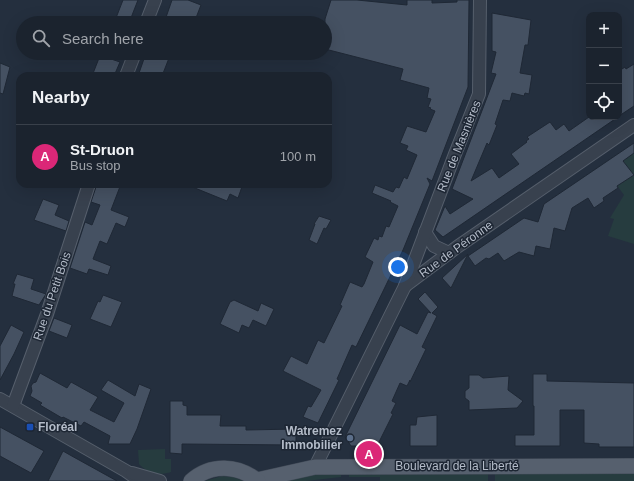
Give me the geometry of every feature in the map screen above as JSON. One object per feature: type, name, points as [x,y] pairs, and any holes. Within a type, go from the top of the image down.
[{"type":"main road","name":"Boulevard de la Liberté","points":[[257,481],[315,467],[634,466]]},
{"type":"main road","points":[[191,481],[206,471],[221,468],[236,469],[244,472],[257,481]]},
{"type":"street","points":[[149,16],[155,0]]},
{"type":"street","name":"Rue de Masnières","points":[[405,286],[479,94],[480,0]]},
{"type":"street","points":[[128,72],[132,60]]},
{"type":"street","name":"Rue de Péronne","points":[[315,467],[405,286],[449,253],[634,125]]},
{"type":"street","name":"Rue du Petit Bois","points":[[13,406],[47,314],[88,188]]},
{"type":"street","points":[[425,232],[434,246],[449,253]]},
{"type":"street","points":[[0,399],[126,471],[140,481]]},
{"type":"street","points":[[126,471],[160,481]]},
{"type":"green space","points":[[634,143],[634,244],[608,236],[614,219],[610,218],[624,195],[602,165]]},
{"type":"green space","points":[[165,449],[165,459],[171,459],[171,472],[158,474],[150,472],[139,464],[138,450]]},
{"type":"green space","points":[[341,472],[341,477],[306,481],[279,481],[309,473]]},
{"type":"green space","points":[[349,472],[488,473],[488,481],[380,481],[380,477],[349,477]]},
{"type":"green space","points":[[495,473],[634,474],[634,481],[495,481]]},
{"type":"green space","points":[[222,476],[234,477],[243,481],[205,481]]},
{"type":"building","points":[[123,0],[138,0],[132,16],[117,16]]},
{"type":"building","points":[[172,0],[188,0],[201,5],[197,16],[166,16]]},
{"type":"building","points":[[331,0],[357,0],[407,5],[407,0],[432,0],[432,3],[469,0],[468,87],[432,181],[427,178],[430,184],[403,250],[356,347],[352,345],[337,379],[339,380],[318,423],[303,417],[308,406],[311,407],[321,390],[283,371],[291,356],[307,364],[318,340],[324,343],[342,306],[340,305],[350,282],[362,287],[364,284],[373,262],[365,257],[374,238],[378,240],[379,236],[382,237],[386,226],[389,227],[398,206],[390,202],[391,201],[372,193],[375,185],[393,192],[396,187],[399,188],[404,177],[407,179],[417,155],[406,150],[408,146],[400,143],[407,126],[426,132],[435,111],[428,107],[431,99],[427,98],[429,88],[400,80],[403,69],[332,51],[332,16],[326,16]]},
{"type":"building","points":[[492,13],[531,20],[528,45],[525,45],[520,73],[532,75],[529,94],[525,93],[524,96],[512,93],[510,101],[503,100],[495,124],[497,125],[489,145],[487,143],[471,181],[492,168],[499,178],[519,164],[511,154],[527,142],[526,141],[529,139],[527,137],[550,122],[556,130],[564,124],[569,131],[586,119],[614,120],[443,237],[435,230],[445,206],[450,214],[473,199],[452,189],[496,74],[491,73],[496,52],[492,51]]},
{"type":"building","points":[[98,60],[114,60],[120,62],[116,72],[94,72]]},
{"type":"building","points":[[144,60],[168,60],[164,72],[139,72]]},
{"type":"building","points":[[0,63],[10,67],[3,94],[0,93]]},
{"type":"building","points":[[634,64],[634,106],[622,114],[622,69],[625,67],[626,69]]},
{"type":"building","points":[[634,143],[634,153],[623,161],[634,175],[617,186],[618,188],[603,198],[604,201],[594,208],[588,198],[572,208],[565,231],[554,228],[550,249],[536,246],[534,256],[519,252],[504,261],[498,253],[489,259],[486,258],[475,266],[468,256],[524,218],[538,222],[544,204]]},
{"type":"building","points":[[96,188],[119,188],[111,210],[129,217],[125,227],[116,223],[107,244],[100,241],[93,259],[111,266],[108,275],[89,269],[87,274],[70,268],[85,222],[92,225],[100,205],[91,202]]},
{"type":"building","points":[[195,188],[242,188],[238,198],[230,194],[227,201]]},
{"type":"building","points":[[43,199],[59,205],[55,215],[69,221],[66,231],[34,220]]},
{"type":"building","points":[[319,216],[331,220],[326,229],[324,228],[317,244],[309,240],[314,224]]},
{"type":"building","points":[[468,254],[451,288],[442,278]]},
{"type":"building","points":[[17,274],[34,279],[31,289],[46,294],[39,305],[12,296],[15,284],[13,284]]},
{"type":"building","points":[[425,292],[438,307],[432,313],[437,316],[422,347],[426,349],[407,386],[400,383],[392,401],[396,403],[391,413],[393,414],[377,446],[351,446],[345,437],[400,325],[417,334],[428,312],[431,313],[418,299]]},
{"type":"building","points":[[103,295],[122,302],[111,327],[90,319],[98,301],[100,302]]},
{"type":"building","points":[[234,300],[258,311],[261,303],[274,309],[266,326],[253,320],[249,328],[242,325],[239,333],[220,324],[230,302]]},
{"type":"building","points":[[54,318],[72,325],[67,338],[49,331]]},
{"type":"building","points":[[11,325],[24,332],[0,380],[0,346]]},
{"type":"building","points":[[40,373],[67,388],[71,382],[98,397],[90,410],[114,422],[124,403],[101,390],[108,380],[135,396],[139,384],[151,389],[130,444],[108,444],[110,436],[84,422],[81,426],[63,417],[62,418],[40,405],[42,403],[30,396],[32,391],[31,386],[36,382]]},
{"type":"building","points":[[533,374],[547,374],[547,381],[634,383],[634,447],[599,447],[599,444],[584,443],[584,410],[560,410],[560,446],[515,446],[515,435],[534,435]]},
{"type":"building","points":[[469,375],[479,375],[483,378],[509,376],[508,390],[523,401],[517,408],[469,410],[469,401],[465,398],[465,391],[469,388]]},
{"type":"building","points":[[170,401],[183,401],[183,405],[187,406],[187,415],[221,415],[220,426],[246,426],[246,430],[296,429],[296,445],[182,444],[182,454],[170,453]]},
{"type":"building","points":[[437,415],[437,446],[410,446],[410,425],[416,425],[417,417]]},
{"type":"building","points":[[0,427],[44,451],[31,473],[0,456]]},
{"type":"building","points":[[63,451],[70,455],[117,481],[48,481]]},
{"type":"place","name":"Floréal","points":[[30,427]]},
{"type":"place","name":"Watremez Immobilier","points":[[350,438]]},
{"type":"place","name":"St-Druon","points":[[369,454]]}]
